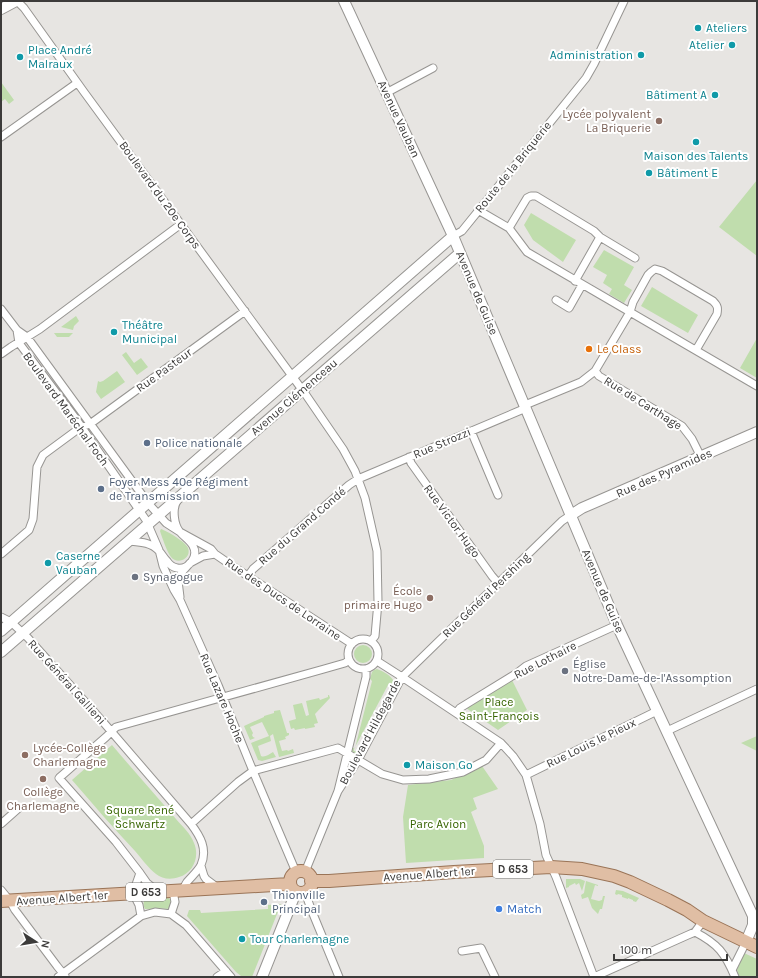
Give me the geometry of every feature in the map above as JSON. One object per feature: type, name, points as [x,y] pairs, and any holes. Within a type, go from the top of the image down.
[{"type":"main road","name":"Avenue Albert 1er","points":[[304,875],[329,881],[551,867],[582,869],[614,876],[630,882],[673,902],[702,920],[752,945]]},
{"type":"main road","points":[[304,875],[310,887],[297,889],[292,876],[304,875]]},
{"type":"main road","name":"Avenue Albert 1er","points":[[5,901],[218,888],[297,889]]},
{"type":"street","points":[[1,9],[16,1]]},
{"type":"street","name":"Boulevard du 20e Corps","points":[[16,1],[24,8],[77,83],[302,390]]},
{"type":"street","name":"Avenue Vauban","points":[[344,1],[386,93],[458,234]]},
{"type":"street","name":"Route de la Briquerie","points":[[458,234],[586,78],[624,1]]},
{"type":"street","points":[[386,93],[433,68]]},
{"type":"street","points":[[1,137],[77,83]]},
{"type":"street","points":[[509,228],[527,198],[536,196],[635,258]]},
{"type":"street","points":[[478,210],[509,228],[527,252],[757,386]]},
{"type":"street","points":[[1,354],[40,329],[83,298],[181,224]]},
{"type":"street","name":"Avenue de Guise","points":[[458,234],[460,253],[617,625],[666,732],[755,915],[752,945]]},
{"type":"street","name":"Avenue Clémenceau","points":[[1,631],[458,234]]},
{"type":"street","points":[[575,281],[600,237]]},
{"type":"street","name":"Avenue Clémenceau","points":[[1,652],[460,253]]},
{"type":"street","points":[[595,371],[630,312],[633,302],[648,275],[655,270],[662,271],[714,301],[717,305],[717,314],[696,350]]},
{"type":"street","points":[[556,300],[569,308],[582,285]]},
{"type":"street","name":"Boulevard Maréchal Foch","points":[[1,309],[17,330],[27,337],[148,503]]},
{"type":"street","name":"Rue Pasteur","points":[[1,554],[29,530],[33,519],[37,467],[43,456],[81,427],[90,424],[245,311]]},
{"type":"street","name":"Boulevard Maréchal Foch","points":[[17,330],[19,343],[81,427],[148,524]]},
{"type":"street","name":"Rue Strozzi","points":[[358,479],[581,382],[595,371]]},
{"type":"street","name":"Rue de Carthage","points":[[595,371],[599,376],[682,426],[692,439],[701,457]]},
{"type":"street","points":[[302,390],[343,449],[358,479],[365,498],[377,551],[378,602],[375,636],[371,641]]},
{"type":"street","points":[[471,431],[498,495]]},
{"type":"street","name":"Rue des Pyramides","points":[[571,515],[582,508],[757,432]]},
{"type":"street","name":"Rue Victor Hugo","points":[[409,457],[411,463],[498,583]]},
{"type":"street","name":"Rue du Grand Condé","points":[[248,576],[253,569],[349,485],[358,479]]},
{"type":"street","points":[[179,497],[174,504],[176,522],[180,532],[190,542],[194,549],[194,555],[190,563],[182,572],[178,581],[180,600]]},
{"type":"street","name":"Rue des Ducs de Lorraine","points":[[148,503],[164,521],[180,532],[211,549],[248,576],[352,644]]},
{"type":"street","name":"Rue Général Pershing","points":[[402,677],[562,521],[571,515]]},
{"type":"street","name":"Rue Lazare Hoche","points":[[148,524],[166,572],[223,697],[253,771],[304,875]]},
{"type":"street","points":[[128,541],[146,543],[159,550]]},
{"type":"street","name":"Rue des Ducs de Lorraine","points":[[159,550],[169,564],[180,568],[203,556],[216,554]]},
{"type":"street","points":[[1,617],[11,622]]},
{"type":"street","name":"Rue Général Gallieni","points":[[11,622],[28,638],[111,731]]},
{"type":"street","name":"Rue Lothaire","points":[[456,713],[460,708],[526,666],[617,625]]},
{"type":"street","points":[[361,639],[371,641],[378,650],[377,661],[366,669],[356,668],[349,660],[349,649],[352,644],[361,639]]},
{"type":"street","points":[[157,891],[147,883],[116,842],[59,778],[116,727],[345,663],[349,660]]},
{"type":"street","name":"Boulevard Hildegarde","points":[[338,791],[358,760],[402,677],[377,661]]},
{"type":"street","name":"Boulevard Hildegarde","points":[[304,875],[338,791],[366,677],[366,669]]},
{"type":"street","points":[[402,677],[501,743],[526,775],[540,824],[546,855],[556,877],[594,977],[695,932],[702,920]]},
{"type":"street","points":[[666,732],[757,689]]},
{"type":"street","name":"Rue Louis le Pieux","points":[[526,775],[657,711]]},
{"type":"street","points":[[111,731],[191,824],[201,838],[204,855],[201,866],[178,890],[172,914]]},
{"type":"street","points":[[191,824],[238,782],[253,771],[338,748],[382,774],[403,780],[429,779],[463,772],[486,760],[501,743]]},
{"type":"street","points":[[1,824],[19,808]]},
{"type":"street","points":[[201,866],[204,876],[218,888]]},
{"type":"street","points":[[140,873],[133,893],[139,905],[141,916]]},
{"type":"street","points":[[262,977],[297,889]]},
{"type":"street","points":[[297,889],[311,909],[339,977]]},
{"type":"street","points":[[1,890],[5,901],[20,916],[63,976],[141,916],[155,912],[172,914],[186,925],[231,977]]},
{"type":"street","points":[[695,932],[708,939],[722,951],[734,974]]},
{"type":"street","points":[[734,974],[752,945]]},
{"type":"street","points":[[462,951],[481,948],[495,977]]},
{"type":"street","points":[[217,977],[226,971]]},
{"type":"green space","points":[[1,82],[14,100],[9,104],[5,99],[1,102]]},
{"type":"green space","points":[[757,180],[757,256],[719,227]]},
{"type":"green space","points":[[531,213],[576,240],[563,262],[533,240],[524,225]]},
{"type":"green space","points":[[604,250],[634,267],[624,285],[632,290],[624,303],[609,294],[612,289],[603,283],[607,275],[593,267]]},
{"type":"green space","points":[[652,287],[698,315],[688,333],[641,306]]},
{"type":"green space","points":[[76,316],[79,321],[74,326],[73,330],[61,327]]},
{"type":"green space","points":[[54,333],[73,333],[69,337],[57,337]]},
{"type":"green space","points":[[757,338],[757,378],[740,368]]},
{"type":"green space","points":[[126,352],[134,363],[141,358],[148,367],[137,375],[122,355]]},
{"type":"green space","points":[[117,371],[125,382],[101,399],[96,392],[98,381],[103,381]]},
{"type":"green space","points":[[161,529],[176,537],[187,546],[189,552],[186,558],[177,561],[171,557],[163,541],[160,531]]},
{"type":"green space","points":[[363,645],[369,648],[372,654],[369,660],[363,663],[357,660],[354,654],[357,648]]},
{"type":"green space","points":[[377,669],[384,672],[394,682],[393,685],[388,685],[355,746],[372,681],[370,679],[372,672]]},
{"type":"green space","name":"Place Saint-François","points":[[512,680],[527,710],[498,730],[466,708]]},
{"type":"green space","points":[[328,695],[330,698],[315,714],[318,723],[314,724],[315,727],[295,730],[294,728],[291,729],[289,721],[296,719],[293,705],[302,703],[306,716],[309,715],[306,701],[319,698],[320,700],[328,697]]},
{"type":"green space","points":[[280,710],[287,733],[289,733],[289,735],[285,737],[286,739],[279,741],[282,751],[293,749],[294,753],[279,757],[273,734],[270,736],[271,741],[258,746],[261,756],[266,756],[273,752],[276,757],[262,761],[258,760],[251,743],[269,736],[262,722],[250,727],[253,733],[252,735],[255,738],[250,740],[244,726],[264,716],[274,713],[274,711]]},
{"type":"green space","points":[[757,736],[757,751],[741,743]]},
{"type":"green space","name":"Square René Schwartz","points":[[112,745],[191,836],[196,848],[196,859],[188,872],[184,875],[176,878],[167,878],[158,876],[153,872],[72,780]]},
{"type":"green space","points":[[352,748],[355,748],[354,751],[359,751],[356,754],[353,754],[351,750]]},
{"type":"green space","name":"Parc Avion","points":[[482,766],[498,789],[473,798],[477,809],[471,812],[484,846],[484,858],[406,863],[403,817],[408,785],[451,780]]},
{"type":"green space","points":[[566,879],[580,879],[585,881],[582,891],[579,883],[576,885],[575,883],[566,888]]},
{"type":"green space","points":[[586,881],[598,885],[595,885],[591,899],[599,901],[602,900],[603,896],[605,896],[602,909],[600,909],[598,914],[592,908],[588,897],[582,899],[581,895],[584,893]]},
{"type":"green space","points":[[616,890],[623,891],[639,898],[636,902],[633,901],[622,897],[622,895],[615,894]]},
{"type":"green space","points":[[167,897],[171,900],[170,907],[168,909],[145,909],[145,899]]},
{"type":"green space","points":[[281,904],[252,977],[241,976],[236,972],[187,916],[189,910],[200,910],[201,913],[268,909],[268,905]]},
{"type":"green space","points":[[744,953],[757,959],[757,977],[739,977],[737,970]]},
{"type":"place","name":"Ateliers","points":[[698,28]]},
{"type":"place","name":"Atelier","points":[[732,45]]},
{"type":"place","name":"Administration","points":[[641,55]]},
{"type":"place","name":"Place André Malraux","points":[[20,57]]},
{"type":"place","name":"Bâtiment A","points":[[715,95]]},
{"type":"place","name":"Lycée polyvalent La Briquerie","points":[[659,121]]},
{"type":"place","name":"Maison des Talents","points":[[696,142]]},
{"type":"place","name":"Bâtiment E","points":[[649,173]]},
{"type":"place","name":"Théâtre Municipal","points":[[114,332]]},
{"type":"place","name":"Le Class","points":[[589,349]]},
{"type":"place","name":"Police nationale","points":[[147,443]]},
{"type":"place","name":"Foyer Mess 40e Régiment de Transmission","points":[[101,489]]},
{"type":"place","name":"Caserne Vauban","points":[[48,563]]},
{"type":"place","name":"Synagogue","points":[[135,577]]},
{"type":"place","name":"École primaire Hugo","points":[[430,598]]},
{"type":"place","name":"Église Notre-Dame-de-l'Assomption","points":[[565,671]]},
{"type":"place","name":"Lycée-Collège Charlemagne","points":[[25,755]]},
{"type":"place","name":"Maison Go","points":[[407,765]]},
{"type":"place","name":"Collège Charlemagne","points":[[43,779]]},
{"type":"place","name":"Thionville Principal","points":[[264,902]]},
{"type":"place","name":"Match","points":[[499,909]]},
{"type":"place","name":"Tour Charlemagne","points":[[242,939]]}]
